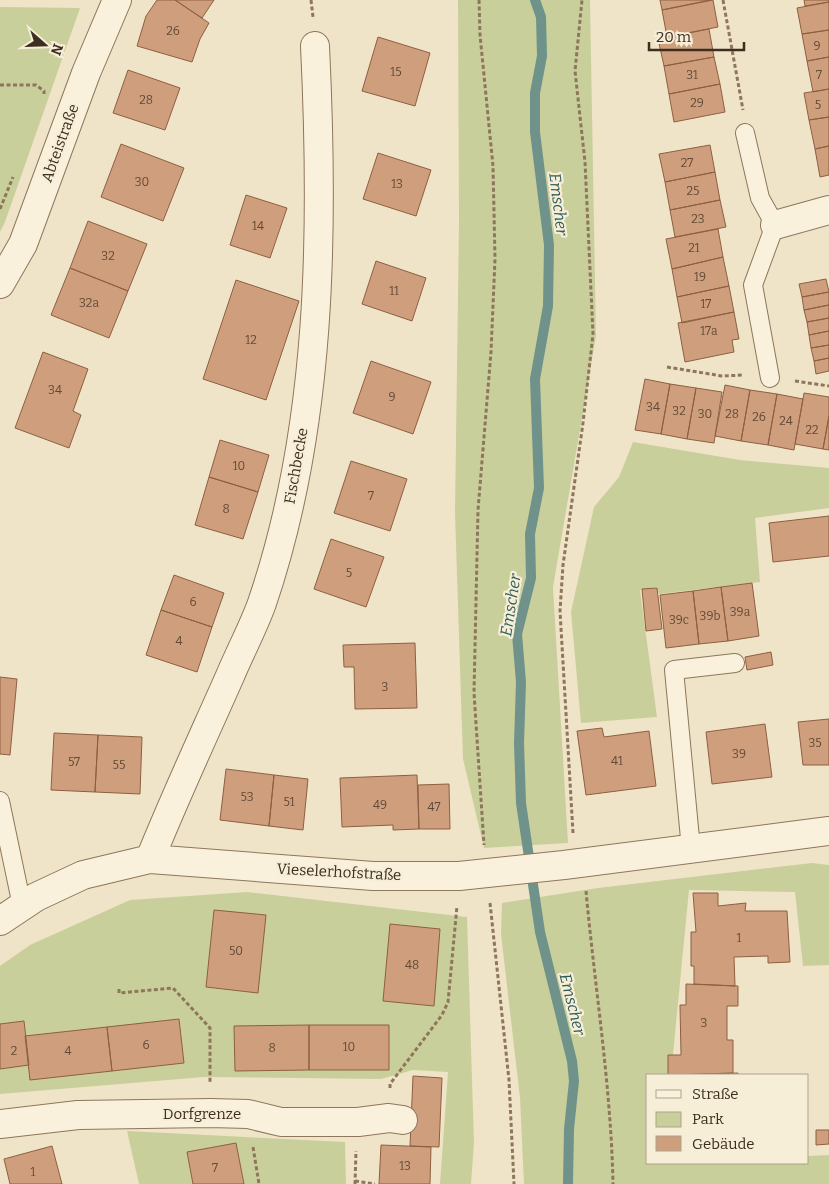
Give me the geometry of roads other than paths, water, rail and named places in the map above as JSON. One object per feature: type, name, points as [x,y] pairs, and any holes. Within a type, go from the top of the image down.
[{"type":"street","name":"Abteistraße","points":[[0,284],[23,244],[93,56],[117,0]]},
{"type":"street","name":"Fischbecke","points":[[150,859],[261,605],[291,500],[301,446],[316,283],[320,149],[315,46]]},
{"type":"street","points":[[775,225],[829,210]]},
{"type":"street","name":"Vieselerhofstraße","points":[[0,921],[22,906],[82,875],[150,859],[372,876],[459,876],[575,864],[829,831]]},
{"type":"street","name":"Dorfgrenze","points":[[0,1124],[78,1115],[211,1113],[248,1114],[282,1122],[358,1122],[396,1119]]},
{"type":"lane","points":[[745,132],[760,198],[775,225],[753,285],[770,378]]},
{"type":"lane","points":[[691,848],[674,670],[735,663]]},
{"type":"lane","points":[[0,801],[22,906]]},
{"type":"waterway","name":"Emscher","points":[[535,0],[541,17],[542,56],[535,93],[535,132],[549,245],[548,306],[535,379],[539,488],[530,534],[531,578],[517,634],[521,682],[519,743],[521,803],[540,932],[572,1061],[574,1081],[569,1129],[568,1184]]}]
